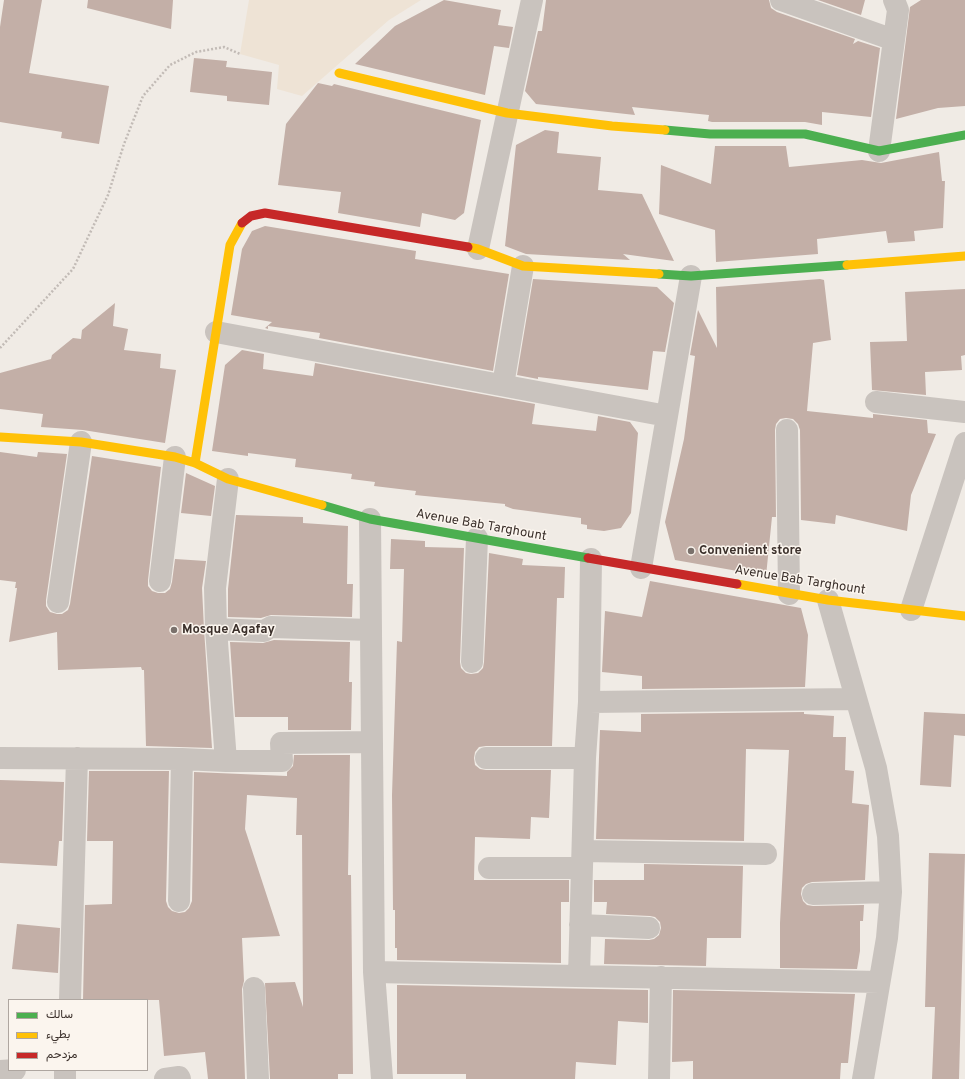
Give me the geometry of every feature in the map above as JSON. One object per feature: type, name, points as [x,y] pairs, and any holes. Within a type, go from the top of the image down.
[{"type":"street","points":[[478,249],[532,0]]},
{"type":"street","points":[[781,0],[894,40]]},
{"type":"street","points":[[879,151],[900,3]]},
{"type":"street","points":[[339,73],[507,113],[612,126],[710,134],[805,134],[879,151],[965,135]]},
{"type":"street","points":[[160,582],[185,460],[216,332],[230,245],[239,226],[251,215],[265,213],[478,249],[523,266],[691,276],[965,256]]},
{"type":"street","points":[[503,385],[523,266]]},
{"type":"street","points":[[641,568],[691,276]]},
{"type":"street","points":[[216,332],[667,416]]},
{"type":"street","points":[[876,402],[965,412]]},
{"type":"street","points":[[786,430],[789,594]]},
{"type":"street","name":"Avenue Bab Targhount","points":[[0,436],[81,442],[185,460],[228,479],[370,519],[789,594],[965,616]]},
{"type":"street","points":[[58,602],[81,442]]},
{"type":"street","points":[[911,610],[965,443]]},
{"type":"street","points":[[226,761],[216,629],[215,588],[228,479]]},
{"type":"street","points":[[370,519],[374,972],[382,1079]]},
{"type":"street","points":[[472,662],[477,538]]},
{"type":"street","points":[[578,976],[585,758],[589,702],[591,559]]},
{"type":"street","points":[[828,600],[855,700],[876,768],[888,836],[891,892],[887,938],[863,1079]]},
{"type":"street","points":[[216,629],[264,631],[270,627],[371,630]]},
{"type":"street","points":[[589,702],[855,700]]},
{"type":"street","points":[[0,758],[282,761],[281,743],[372,742]]},
{"type":"street","points":[[70,999],[78,758]]},
{"type":"street","points":[[486,758],[585,758]]},
{"type":"street","points":[[179,901],[182,759]]},
{"type":"street","points":[[489,868],[582,859],[766,854]]},
{"type":"street","points":[[813,894],[891,892]]},
{"type":"street","points":[[580,925],[649,928]]},
{"type":"street","points":[[374,972],[879,982]]},
{"type":"street","points":[[659,1079],[661,978]]},
{"type":"street","points":[[254,988],[258,1079]]},
{"type":"street","points":[[165,1079],[179,1076],[180,1079]]},
{"type":"path","points":[[0,348],[27,321],[73,269],[108,195],[124,144],[143,96],[170,65],[196,52],[224,47],[240,54]]},
{"type":"shaded area","points":[[249,0],[421,0],[389,20],[302,96],[277,89],[279,65],[240,54]]},
{"type":"building","points":[[4,0],[42,0],[29,73],[109,86],[99,144],[61,138],[62,132],[0,122],[0,27]]},
{"type":"building","points":[[88,0],[173,0],[171,29],[87,8]]},
{"type":"building","points":[[444,0],[501,10],[498,25],[513,27],[509,48],[494,46],[485,95],[355,64],[395,26]]},
{"type":"building","points":[[546,0],[769,0],[771,8],[777,12],[855,39],[853,44],[858,41],[880,48],[871,117],[822,112],[822,125],[805,122],[712,122],[708,121],[709,115],[632,107],[635,115],[536,104],[525,91],[538,31],[542,31]]},
{"type":"building","points":[[818,0],[865,0],[861,15]]},
{"type":"building","points":[[921,0],[965,0],[965,106],[938,108],[896,119],[910,7]]},
{"type":"building","points":[[194,58],[227,61],[226,67],[272,72],[269,105],[227,101],[227,96],[190,92]]},
{"type":"building","points":[[318,83],[332,86],[334,84],[481,120],[464,213],[455,220],[422,213],[420,227],[338,213],[341,192],[278,185],[286,124]]},
{"type":"building","points":[[545,130],[559,132],[557,153],[601,157],[598,190],[642,194],[674,261],[623,254],[630,260],[526,254],[505,246],[516,145]]},
{"type":"building","points":[[715,146],[786,146],[789,167],[862,160],[881,163],[939,152],[942,181],[945,181],[943,228],[914,231],[915,241],[888,243],[886,231],[817,239],[818,254],[716,262],[715,230],[659,214],[661,165],[711,184]]},
{"type":"building","points":[[265,226],[416,251],[415,259],[509,274],[493,371],[319,338],[320,333],[268,326],[268,329],[265,328],[272,322],[231,315],[242,249],[252,231]]},
{"type":"building","points":[[533,279],[657,287],[674,303],[665,352],[653,351],[648,390],[538,377],[538,379],[517,375]]},
{"type":"building","points":[[820,279],[824,280],[831,340],[813,343],[807,411],[873,418],[873,414],[927,420],[928,433],[936,434],[911,495],[907,531],[836,515],[835,524],[801,520],[800,430],[798,424],[793,419],[786,418],[780,419],[776,424],[775,430],[776,517],[772,517],[766,576],[675,560],[665,522],[684,439],[695,356],[690,355],[698,310],[717,348],[716,287]]},
{"type":"building","points":[[965,289],[965,355],[961,356],[962,370],[925,372],[926,395],[872,390],[870,342],[907,341],[905,292]]},
{"type":"building","points":[[115,303],[113,326],[128,329],[124,350],[161,354],[160,368],[176,370],[165,443],[83,430],[41,427],[43,414],[0,409],[0,373],[51,359],[52,355],[73,338],[81,339],[82,330]]},
{"type":"building","points":[[242,350],[264,354],[263,369],[313,376],[315,363],[535,404],[532,424],[596,431],[598,416],[630,422],[638,433],[631,513],[621,528],[604,531],[587,529],[587,525],[581,524],[581,518],[513,509],[505,506],[505,504],[415,495],[416,491],[374,486],[375,482],[351,479],[352,474],[295,467],[296,459],[248,453],[248,456],[212,451],[225,365]]},
{"type":"building","points":[[0,452],[37,457],[38,452],[67,454],[46,600],[46,606],[50,612],[57,614],[62,614],[68,610],[70,604],[92,456],[161,467],[148,586],[152,591],[158,593],[165,593],[170,589],[175,559],[206,561],[202,588],[212,748],[146,746],[144,670],[142,670],[141,667],[58,670],[57,632],[9,642],[17,588],[15,588],[16,582],[0,580]]},
{"type":"building","points":[[186,473],[215,486],[211,516],[181,513]]},
{"type":"building","points":[[236,515],[303,517],[303,523],[348,526],[347,584],[353,584],[352,617],[271,615],[261,618],[228,617],[228,589]]},
{"type":"building","points":[[391,539],[425,541],[425,547],[464,548],[460,662],[461,668],[466,673],[471,674],[478,673],[483,668],[484,662],[489,553],[523,559],[522,565],[565,567],[564,598],[557,598],[552,746],[479,747],[475,752],[474,758],[475,765],[480,769],[486,770],[551,770],[549,818],[531,817],[530,839],[475,837],[474,880],[569,880],[569,902],[561,902],[561,963],[397,960],[397,948],[395,948],[395,910],[393,910],[392,795],[397,641],[402,642],[404,569],[390,569]]},
{"type":"building","points":[[650,581],[801,608],[808,635],[805,687],[642,689],[642,676],[602,672],[605,611],[642,617]]},
{"type":"building","points":[[274,640],[350,642],[349,682],[352,682],[351,730],[288,730],[288,717],[235,717],[230,642],[263,643]]},
{"type":"building","points":[[804,712],[804,714],[834,716],[833,737],[846,737],[845,770],[854,771],[852,803],[869,805],[865,880],[812,882],[806,884],[802,888],[801,894],[803,901],[807,905],[864,905],[863,921],[860,921],[860,951],[857,969],[780,968],[780,923],[789,750],[746,749],[744,841],[596,839],[600,730],[641,732],[641,714]]},
{"type":"building","points":[[924,712],[965,714],[965,736],[954,735],[951,787],[920,785]]},
{"type":"building","points":[[294,755],[350,755],[348,875],[351,875],[353,1074],[338,1074],[338,1079],[270,1079],[265,983],[295,982],[303,1007],[302,835],[296,835],[297,798],[247,795],[245,829],[280,936],[242,938],[245,1079],[208,1079],[205,1052],[164,1056],[159,1000],[83,999],[85,905],[112,904],[113,841],[87,841],[89,771],[169,771],[166,901],[168,907],[172,911],[179,913],[185,912],[189,908],[192,901],[194,772],[287,776],[287,772],[293,766]]},
{"type":"building","points":[[0,780],[64,782],[62,841],[59,841],[57,866],[0,863]]},
{"type":"building","points":[[929,853],[965,854],[959,1079],[932,1079],[935,1007],[925,1007]]},
{"type":"building","points":[[644,864],[743,866],[741,938],[707,938],[706,966],[604,964],[605,939],[649,940],[654,939],[659,935],[661,928],[660,922],[655,917],[606,914],[607,902],[594,902],[594,880],[644,880]]},
{"type":"building","points":[[17,924],[60,928],[58,973],[12,969]]},
{"type":"building","points":[[397,985],[648,990],[648,1023],[618,1021],[616,1065],[576,1062],[575,1079],[466,1079],[466,1074],[397,1074]]},
{"type":"building","points":[[673,990],[855,994],[848,1063],[841,1063],[840,1079],[693,1079],[693,1061],[672,1062]]},
{"type":"traffic: fast","points":[[665,130],[710,134],[805,134],[879,151],[965,135]]},
{"type":"traffic: fast","points":[[659,274],[691,276],[847,265]]},
{"type":"traffic: fast","points":[[322,505],[370,519],[588,558]]},
{"type":"traffic: slow","points":[[339,73],[507,113],[612,126],[665,130]]},
{"type":"traffic: slow","points":[[195,463],[230,245],[242,223]]},
{"type":"traffic: slow","points":[[468,247],[478,249],[523,266],[659,274]]},
{"type":"traffic: slow","points":[[847,265],[965,256]]},
{"type":"traffic: slow","points":[[0,437],[81,442],[175,457],[195,463],[228,479],[322,505]]},
{"type":"traffic: slow","points":[[737,584],[828,600],[965,616]]},
{"type":"traffic: jam","points":[[242,223],[251,216],[265,213],[468,247]]},
{"type":"traffic: jam","points":[[588,558],[737,584]]},
{"type":"place","name":"Convenient store","points":[[691,551]]},
{"type":"place","name":"Mosque Agafay","points":[[174,630]]}]
